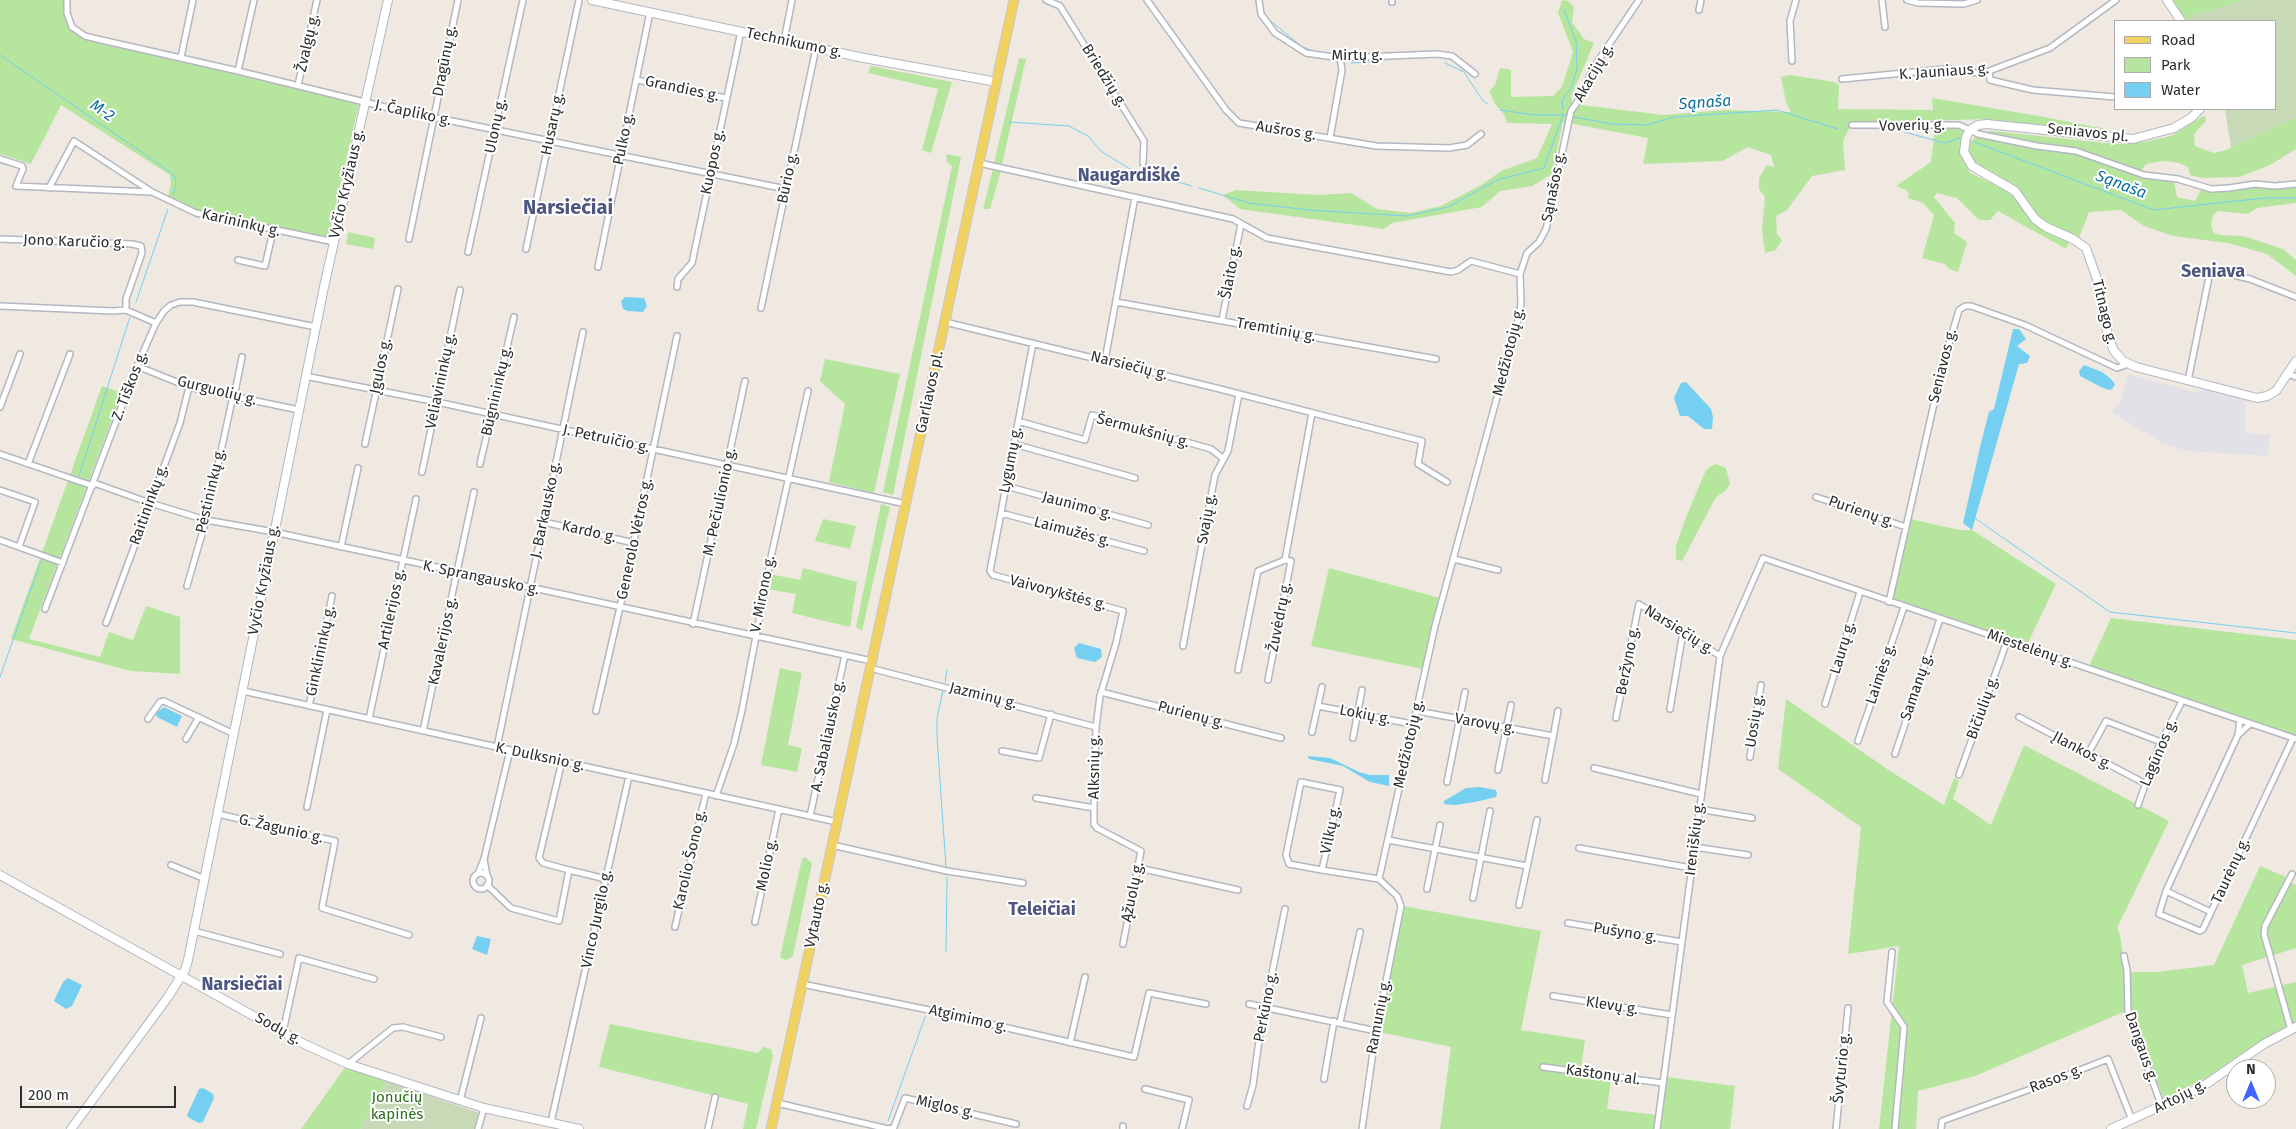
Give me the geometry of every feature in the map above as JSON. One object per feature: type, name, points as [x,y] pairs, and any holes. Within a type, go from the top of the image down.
[{"type":"main road","name":"Vyčio Kryžiaus g.","points":[[71,1129],[182,975],[188,960],[305,376],[388,0]]},
{"type":"main road","name":"Technikumo g.","points":[[592,0],[816,48],[997,82]]},
{"type":"main road","name":"Garliavos pl.","points":[[863,701],[1014,0]]},
{"type":"main road","points":[[2166,0],[2180,20]]},
{"type":"main road","name":"Seniavos pl.","points":[[1970,130],[1978,125],[1987,124],[2133,139],[2174,128],[2191,118],[2199,110]]},
{"type":"main road","name":"Titnago g.","points":[[1970,130],[1964,144],[1964,152],[1972,166],[2015,191],[2035,219],[2046,228],[2073,239],[2086,248],[2097,279],[2108,336],[2114,351],[2128,364]]},
{"type":"main road","points":[[2128,364],[2257,398],[2267,396],[2276,391],[2292,376],[2296,361]]},
{"type":"main road","name":"Vytauto g.","points":[[771,1129],[863,701]]},
{"type":"main road","name":"Sodų g.","points":[[0,875],[283,1032],[348,1064],[484,1108],[579,1129]]},
{"type":"main road","name":"Artojų g.","points":[[2111,1129],[2202,1088],[2264,1044],[2293,1028]]},
{"type":"street","name":"J. Čapliko g.","points":[[67,0],[67,12],[70,23],[85,36],[181,57],[434,118],[621,154],[786,189]]},
{"type":"street","points":[[181,57],[193,0]]},
{"type":"street","points":[[238,71],[254,0]]},
{"type":"street","name":"Žvalgų g.","points":[[298,85],[317,0]]},
{"type":"street","name":"Dragūnų g.","points":[[409,239],[458,0]]},
{"type":"street","name":"Ulonų g.","points":[[468,252],[523,0]]},
{"type":"street","name":"Husarų g.","points":[[526,249],[579,0]]},
{"type":"street","points":[[784,41],[792,0]]},
{"type":"street","name":"Briedžių g.","points":[[1046,0],[1060,6],[1144,141],[1143,163]]},
{"type":"street","name":"Aušros g.","points":[[1147,0],[1226,110],[1239,123],[1376,146],[1449,148],[1467,145],[1481,134]]},
{"type":"street","name":"Mirtų g.","points":[[1259,0],[1261,14],[1275,33],[1306,53],[1340,58],[1437,54],[1452,56],[1475,74]]},
{"type":"street","name":"Akacijų g.","points":[[1567,121],[1594,67],[1638,0]]},
{"type":"street","points":[[1698,10],[1701,0]]},
{"type":"street","points":[[1792,61],[1790,21],[1796,0]]},
{"type":"street","points":[[1882,0],[1885,28]]},
{"type":"street","points":[[1907,0],[1918,3],[1955,4],[1977,0]]},
{"type":"street","name":"K. Jauniaus g.","points":[[1842,79],[1945,69],[1978,73],[1989,71],[2050,48],[2116,0]]},
{"type":"street","name":"Pulko g.","points":[[598,267],[650,12]]},
{"type":"street","name":"Kuopos g.","points":[[676,287],[678,279],[692,263],[741,31]]},
{"type":"street","name":"Būrio g.","points":[[761,308],[816,48]]},
{"type":"street","points":[[1330,138],[1342,70],[1340,58]]},
{"type":"street","points":[[1989,71],[1990,80],[2034,90],[2114,97]]},
{"type":"street","name":"Grandies g.","points":[[637,80],[726,98]]},
{"type":"street","name":"Sąnašos g.","points":[[1520,274],[1528,253],[1539,242],[1546,229],[1567,121]]},
{"type":"street","name":"Voverių g.","points":[[1852,125],[1960,125],[1978,134],[2026,144],[2076,151],[2144,175],[2178,179],[2211,189],[2255,184],[2275,186],[2296,184]]},
{"type":"street","name":"Karininkų g.","points":[[49,188],[74,141],[152,192],[179,206],[210,217],[334,242]]},
{"type":"street","points":[[0,159],[22,166],[24,169],[16,186],[152,192]]},
{"type":"street","points":[[979,163],[1233,219],[1267,238],[1451,272],[1458,270],[1471,261],[1520,274]]},
{"type":"street","points":[[1106,360],[1135,197]]},
{"type":"street","name":"Šlaito g.","points":[[1222,320],[1241,224]]},
{"type":"street","points":[[238,260],[265,266],[273,231]]},
{"type":"street","name":"Jono Karučio g.","points":[[0,239],[132,244],[141,246],[142,253],[126,299],[126,310]]},
{"type":"street","points":[[2188,381],[2210,272],[2220,272],[2250,279],[2296,297]]},
{"type":"street","name":"Medžiotojų g.","points":[[1379,879],[1435,626],[1519,316],[1521,304],[1520,274]]},
{"type":"street","name":"Įgulos g.","points":[[365,444],[398,288]]},
{"type":"street","name":"Vėliavininkų g.","points":[[422,472],[460,290]]},
{"type":"street","name":"Z. Tiškos g.","points":[[45,609],[137,366],[156,323],[164,311],[171,305],[180,302],[193,302],[316,327]]},
{"type":"street","name":"Tremtinių g.","points":[[1116,302],[1436,359]]},
{"type":"street","points":[[0,306],[126,310],[156,323]]},
{"type":"street","name":"Seniavos g.","points":[[1889,602],[1943,364],[1956,316],[1962,308],[1971,306],[2025,325],[2117,368],[2128,364]]},
{"type":"street","name":"Būgnininkų g.","points":[[480,464],[514,317]]},
{"type":"street","name":"Narsiečių g.","points":[[945,322],[1106,360],[1422,441],[1418,464],[1447,482]]},
{"type":"street","name":"J. Barkausko g.","points":[[497,747],[583,332]]},
{"type":"street","name":"Generolo Vėtros g.","points":[[596,711],[655,449],[677,336]]},
{"type":"street","name":"Lygumų g.","points":[[992,575],[990,571],[991,559],[1033,343]]},
{"type":"street","points":[[0,407],[20,354]]},
{"type":"street","points":[[28,464],[70,354]]},
{"type":"street","name":"Pėstininkų g.","points":[[187,586],[206,520],[242,357]]},
{"type":"street","name":"Gurguolių g.","points":[[137,366],[189,387],[299,410]]},
{"type":"street","name":"J. Petruičio g.","points":[[305,376],[376,389],[906,504]]},
{"type":"street","name":"M. Pečiulionio g.","points":[[693,624],[745,381]]},
{"type":"street","name":"Raitininkų g.","points":[[106,623],[180,423],[189,387]]},
{"type":"street","name":"V. Mirono g.","points":[[716,796],[734,744],[754,637],[808,391]]},
{"type":"street","name":"Svajų g.","points":[[1184,646],[1215,475],[1228,451],[1239,394]]},
{"type":"street","points":[[1238,670],[1258,571],[1285,560],[1312,413]]},
{"type":"street","name":"Šermukšnių g.","points":[[1018,421],[1085,440],[1092,415],[1212,449],[1224,459]]},
{"type":"street","points":[[1014,444],[1135,478]]},
{"type":"street","name":"K. Sprangausko g.","points":[[0,454],[206,520],[274,532],[693,624],[845,655],[871,664]]},
{"type":"street","points":[[341,547],[358,468]]},
{"type":"street","name":"Jaunimo g.","points":[[1006,486],[1148,525]]},
{"type":"street","points":[[0,490],[35,502],[19,546]]},
{"type":"street","name":"Kavalerijos g.","points":[[423,731],[474,492]]},
{"type":"street","name":"Purienų g.","points":[[1816,497],[1906,527]]},
{"type":"street","name":"Artilerijos g.","points":[[369,719],[416,499]]},
{"type":"street","name":"Laimužės g.","points":[[1001,512],[1144,551]]},
{"type":"street","name":"Kardo g.","points":[[544,522],[634,543]]},
{"type":"street","points":[[0,540],[63,563]]},
{"type":"street","name":"Miestelėnų g.","points":[[1763,558],[2182,702],[2294,738]]},
{"type":"street","name":"Ireniškių g.","points":[[1656,1129],[1720,656],[1763,558]]},
{"type":"street","points":[[1454,559],[1498,570]]},
{"type":"street","name":"Žuvėdrų g.","points":[[1268,680],[1291,561],[1285,560]]},
{"type":"street","name":"Vaivorykštės g.","points":[[992,575],[1123,611],[1116,644],[1113,648],[1101,692],[1096,727]]},
{"type":"street","name":"Laurų g.","points":[[1825,704],[1860,592]]},
{"type":"street","name":"Ginklininkų g.","points":[[309,706],[332,596]]},
{"type":"street","name":"Narsiečių g.","points":[[1639,604],[1720,656]]},
{"type":"street","name":"Beržyno g.","points":[[1616,718],[1639,604]]},
{"type":"street","name":"Laimės g.","points":[[1858,741],[1904,607]]},
{"type":"street","name":"Samanų g.","points":[[1894,754],[1940,619]]},
{"type":"street","points":[[1670,709],[1683,632]]},
{"type":"street","name":"Bičiulių g.","points":[[1959,775],[2007,641]]},
{"type":"street","name":"A. Sabaliausko g.","points":[[810,816],[845,655]]},
{"type":"street","name":"Jazminų g.","points":[[871,664],[1096,727]]},
{"type":"street","name":"Uosių g.","points":[[1750,757],[1761,685]]},
{"type":"street","points":[[1312,732],[1322,687]]},
{"type":"street","points":[[1353,738],[1362,690]]},
{"type":"street","name":"K. Dulksnio g.","points":[[243,691],[837,822]]},
{"type":"street","name":"Purienų g.","points":[[1101,692],[1281,738]]},
{"type":"street","points":[[1447,782],[1465,692]]},
{"type":"street","points":[[148,719],[160,702],[164,701],[234,734]]},
{"type":"street","name":"Lagūnos g.","points":[[2138,805],[2161,742],[2182,702]]},
{"type":"street","points":[[1498,770],[1511,705]]},
{"type":"street","name":"Lokių g.","points":[[1318,706],[1412,724]]},
{"type":"street","points":[[308,807],[327,710]]},
{"type":"street","name":"Varovų g.","points":[[1417,711],[1553,736]]},
{"type":"street","points":[[1545,780],[1558,711]]},
{"type":"street","points":[[1002,751],[1039,758],[1051,714]]},
{"type":"street","points":[[186,739],[198,717]]},
{"type":"street","name":"Įlankos g.","points":[[2019,717],[2146,784]]},
{"type":"street","points":[[2211,912],[2203,929],[2200,931],[2159,914],[2166,891],[2238,736],[2240,720]]},
{"type":"street","points":[[2088,754],[2106,721],[2161,742]]},
{"type":"street","points":[[2238,736],[2250,724]]},
{"type":"street","name":"Alksnių g.","points":[[1036,798],[1094,808],[1096,727]]},
{"type":"street","name":"Taurėnų g.","points":[[2166,891],[2211,912],[2294,738]]},
{"type":"street","points":[[487,884],[482,888],[475,886],[473,879],[478,874],[484,859],[510,750]]},
{"type":"street","points":[[562,761],[539,858],[543,863],[606,879]]},
{"type":"street","points":[[1594,768],[1701,794]]},
{"type":"street","name":"Vinco Jurgilo g.","points":[[551,1122],[566,1062],[628,776]]},
{"type":"street","name":"Vilkų g.","points":[[1301,782],[1340,790],[1322,870],[1289,864],[1286,860],[1301,782]]},
{"type":"street","name":"Karolio Šono g.","points":[[675,927],[706,793]]},
{"type":"street","name":"Ąžuolų g.","points":[[1094,808],[1094,824],[1097,828],[1141,851],[1122,944]]},
{"type":"street","name":"Molio g.","points":[[755,922],[779,809]]},
{"type":"street","points":[[1699,809],[1752,818]]},
{"type":"street","points":[[1473,898],[1490,812]]},
{"type":"street","name":"G. Žagunio g.","points":[[218,814],[335,841],[322,908],[409,935]]},
{"type":"street","points":[[1519,905],[1537,820]]},
{"type":"street","points":[[1427,889],[1440,825]]},
{"type":"street","points":[[1388,840],[1527,866]]},
{"type":"street","points":[[832,845],[947,871],[1023,883]]},
{"type":"street","points":[[1694,847],[1748,855]]},
{"type":"street","points":[[1579,848],[1691,868]]},
{"type":"street","points":[[484,859],[487,884],[511,908],[560,921],[569,870]]},
{"type":"street","points":[[171,865],[205,879]]},
{"type":"street","points":[[1139,868],[1238,890]]},
{"type":"street","points":[[1322,870],[1379,879]]},
{"type":"street","points":[[478,874],[486,876]]},
{"type":"street","points":[[2292,874],[2264,934],[2293,1028]]},
{"type":"street","name":"Ramunių g.","points":[[1362,1129],[1376,1031],[1401,906],[1397,896],[1379,879]]},
{"type":"street","name":"Perkūno g.","points":[[1247,1106],[1253,1085],[1265,1007],[1285,909]]},
{"type":"street","name":"Pušyno g.","points":[[1568,924],[1682,942]]},
{"type":"street","points":[[194,931],[280,954]]},
{"type":"street","points":[[1324,1079],[1360,932]]},
{"type":"street","points":[[1892,952],[1887,1002],[1904,1027],[1895,1129]]},
{"type":"street","name":"Dangaus g.","points":[[2124,956],[2127,970],[2128,1014],[2162,1107]]},
{"type":"street","points":[[283,1032],[299,958],[374,979]]},
{"type":"street","points":[[1070,1043],[1085,977]]},
{"type":"street","name":"Atgimimo g.","points":[[802,984],[1134,1057],[1149,993],[1206,1004]]},
{"type":"street","name":"Klevų g.","points":[[1553,996],[1672,1015]]},
{"type":"street","points":[[1249,1004],[1337,1021],[1376,1031]]},
{"type":"street","name":"Švyturio g.","points":[[1836,1129],[1848,1008]]},
{"type":"street","points":[[460,1101],[481,1018]]},
{"type":"street","points":[[348,1064],[398,1026],[441,1037]]},
{"type":"street","name":"Rasos g.","points":[[1941,1129],[1942,1121],[2108,1059],[2132,1120]]},
{"type":"street","name":"Kaštonų al.","points":[[1543,1067],[1663,1083]]},
{"type":"street","points":[[1145,1089],[1190,1100],[1182,1129]]},
{"type":"street","points":[[708,1129],[715,1098]]},
{"type":"street","name":"Miglos g.","points":[[777,1103],[888,1128],[894,1126],[905,1098],[1016,1124]]},
{"type":"street","points":[[478,1129],[484,1108]]},
{"type":"shaded area","points":[[2128,374],[2197,393],[2205,389],[2245,400],[2245,433],[2270,435],[2267,456],[2187,451],[2160,442],[2112,412],[2122,398]]},
{"type":"green space","points":[[0,0],[65,0],[64,14],[67,23],[83,38],[359,104],[328,238],[214,215],[188,207],[168,196],[171,185],[170,175],[61,105],[31,164],[0,154]]},
{"type":"green space","points":[[1562,0],[1568,1],[1574,7],[1572,22],[1584,39],[1594,43],[1571,97],[1572,102],[1581,105],[1664,115],[1723,110],[1791,112],[1786,102],[1781,77],[1791,75],[1834,82],[1839,85],[1838,109],[1933,110],[1932,98],[2106,129],[2106,133],[1987,119],[1852,123],[1843,141],[1845,170],[1812,176],[1787,210],[1776,216],[1777,234],[1782,240],[1776,250],[1765,253],[1762,230],[1765,197],[1759,189],[1759,178],[1767,165],[1774,167],[1771,155],[1748,147],[1722,161],[1643,164],[1648,138],[1563,122],[1552,174],[1532,186],[1500,191],[1482,207],[1392,223],[1384,229],[1240,209],[1223,195],[1236,190],[1318,195],[1351,193],[1377,209],[1411,213],[1441,206],[1483,184],[1501,171],[1537,158],[1552,124],[1507,123],[1504,114],[1495,104],[1489,91],[1495,85],[1500,68],[1511,70],[1511,97],[1553,96],[1562,87],[1573,52],[1558,13]]},
{"type":"green space","points":[[2171,0],[2247,0],[2191,16],[2193,20],[2184,20]]},
{"type":"green space","points":[[2247,0],[2296,0],[2296,117],[2231,148],[2225,110],[2276,110],[2276,20],[2193,20],[2190,16]]},
{"type":"green space","points":[[1019,58],[1026,59],[1002,164],[994,163]]},
{"type":"green space","points":[[871,66],[952,82],[931,153],[922,150],[938,89],[868,73]]},
{"type":"green space","points":[[2203,116],[2206,117],[2206,121],[2194,134],[2195,146],[2208,151],[2215,153],[2226,150],[2296,117],[2296,149],[2270,165],[2239,177],[2201,178],[2190,175],[2188,167],[2179,163],[2164,161],[2146,164],[2141,171],[2143,177],[2174,182],[2177,197],[2195,201],[2201,190],[2257,185],[2282,188],[2296,186],[2296,203],[2257,208],[2248,214],[2218,211],[2213,215],[2211,225],[2213,232],[2219,235],[2243,236],[2283,249],[2296,260],[2296,276],[2267,254],[2228,243],[2173,236],[2144,226],[2121,210],[2089,212],[2079,238],[2052,228],[2042,221],[2027,199],[2011,183],[1976,164],[1970,157],[1969,143],[1978,134],[1992,131],[2116,144],[2143,142],[2171,136]]},
{"type":"green space","points":[[1935,129],[1959,129],[1963,131],[1961,156],[1970,173],[2007,190],[2022,207],[2070,239],[2066,249],[1998,211],[1990,220],[1979,220],[1957,198],[1937,193],[1934,197],[1955,223],[1954,233],[1967,242],[1958,272],[1949,269],[1945,264],[1922,258],[1934,215],[1923,203],[1908,198],[1909,193],[1906,190],[1896,186],[1931,162]]},
{"type":"green space","points":[[946,154],[961,157],[893,495],[883,492],[952,166],[947,162]]},
{"type":"green space","points":[[993,169],[1001,171],[990,209],[983,209]]},
{"type":"green space","points":[[348,232],[375,238],[373,249],[346,244]]},
{"type":"green space","points":[[825,359],[900,374],[874,493],[829,482],[845,404],[820,381]]},
{"type":"green space","points":[[102,386],[122,393],[29,639],[100,657],[109,632],[133,640],[146,606],[180,617],[180,674],[131,671],[11,639]]},
{"type":"green space","points":[[1715,464],[1726,468],[1730,484],[1725,491],[1716,497],[1682,561],[1676,559],[1676,546],[1686,517],[1706,470]]},
{"type":"green space","points":[[881,504],[890,507],[862,631],[856,627]]},
{"type":"green space","points":[[823,519],[856,526],[850,549],[815,541]]},
{"type":"green space","points":[[1911,519],[1959,530],[1972,530],[2056,584],[2027,645],[1894,600]]},
{"type":"green space","points":[[803,568],[857,582],[850,627],[792,613],[796,594],[767,589],[770,574],[800,580]]},
{"type":"green space","points":[[1329,568],[1440,598],[1423,669],[1311,646]]},
{"type":"green space","points":[[2111,618],[2296,640],[2296,736],[2089,666]]},
{"type":"green space","points":[[780,668],[802,673],[788,745],[802,748],[797,772],[761,765]]},
{"type":"green space","points":[[1786,699],[1890,771],[1944,805],[1954,778],[1959,781],[1953,799],[1991,825],[2024,745],[2169,821],[2117,928],[2120,935],[2125,972],[2157,972],[2214,965],[2260,866],[2286,877],[2285,880],[2296,885],[2296,948],[2242,965],[2248,993],[2296,982],[2296,1023],[2259,1043],[2235,1059],[2226,1059],[2226,1065],[2206,1078],[2164,1099],[2128,1010],[1975,1076],[1918,1091],[1916,1129],[1879,1129],[1899,946],[1848,954],[1861,827],[1778,769]]},
{"type":"green space","points":[[805,857],[812,863],[793,956],[786,960],[780,957],[802,859]]},
{"type":"green space","points":[[1403,906],[1541,931],[1521,1030],[1585,1040],[1580,1075],[1611,1079],[1607,1109],[1657,1115],[1655,1129],[1440,1129],[1451,1047],[1379,1032]]},
{"type":"green space","points":[[610,1024],[758,1053],[763,1047],[771,1049],[773,1056],[756,1129],[743,1129],[748,1104],[599,1067]]},
{"type":"green space","points":[[346,1066],[387,1081],[360,1129],[301,1129]]},
{"type":"green space","points":[[1666,1077],[1735,1086],[1730,1129],[1659,1129]]},
{"type":"green space","name":"Jonučių kapinės","points":[[387,1081],[479,1113],[474,1129],[360,1129]]},
{"type":"water","points":[[625,297],[644,298],[647,306],[643,312],[623,309],[621,301]]},
{"type":"water","points":[[2013,329],[2019,329],[2026,339],[2017,346],[2030,356],[2027,363],[2019,364],[1972,530],[1963,523],[1981,443],[1989,412],[1994,409]]},
{"type":"water","points":[[2084,365],[2102,372],[2110,378],[2115,384],[2113,388],[2110,390],[2103,388],[2080,376],[2079,371]]},
{"type":"water","points":[[1686,382],[1711,409],[1713,417],[1712,429],[1704,429],[1688,416],[1680,416],[1674,398],[1681,383]]},
{"type":"water","points":[[1079,643],[1101,649],[1102,657],[1095,662],[1077,658],[1074,648]]},
{"type":"water","points":[[164,707],[182,716],[177,727],[157,717],[156,713]]},
{"type":"water","points":[[1308,756],[1330,758],[1359,772],[1370,775],[1389,775],[1389,786],[1370,782],[1343,766],[1309,759]]},
{"type":"water","points":[[1480,787],[1496,790],[1496,797],[1456,805],[1444,804],[1444,801],[1466,788]]},
{"type":"water","points":[[477,936],[491,939],[487,955],[472,949]]},
{"type":"water","points":[[68,978],[82,985],[72,1006],[66,1009],[54,1001],[63,982]]},
{"type":"water","points":[[203,1088],[213,1094],[214,1098],[203,1122],[199,1123],[187,1115],[199,1089]]},
{"type":"waterway","points":[[1563,109],[1562,100],[1571,88],[1577,70],[1576,41],[1564,10]]},
{"type":"waterway","points":[[1267,18],[1301,46],[1313,51]]},
{"type":"waterway","name":"M-2","points":[[0,55],[169,171],[175,177],[176,185],[173,195]]},
{"type":"waterway","points":[[1351,63],[1370,62]]},
{"type":"waterway","points":[[1445,63],[1464,72],[1483,101],[1488,104]]},
{"type":"waterway","points":[[1500,110],[1535,115],[1566,115]]},
{"type":"waterway","name":"Sąnaša","points":[[1573,117],[1612,124],[1647,125],[1674,117],[1777,110],[1838,129]]},
{"type":"waterway","points":[[1199,188],[1249,203],[1309,210],[1407,216],[1448,207],[1497,180],[1544,168],[1563,115]]},
{"type":"waterway","points":[[1009,122],[1069,126],[1088,136],[1102,152],[1132,170],[1139,171]]},
{"type":"waterway","name":"Sąnaša","points":[[1904,132],[1945,143],[1960,138]]},
{"type":"waterway","name":"Sąnaša","points":[[1974,142],[2154,210],[2264,198],[2296,198]]},
{"type":"waterway","points":[[1143,172],[1157,175]]},
{"type":"waterway","points":[[1164,178],[1192,186]]},
{"type":"waterway","name":"M-2","points":[[136,302],[168,209]]},
{"type":"waterway","name":"M-2","points":[[79,476],[130,317]]},
{"type":"waterway","points":[[1976,519],[2110,612],[2296,633]]},
{"type":"waterway","name":"M-2","points":[[0,677],[41,561]]},
{"type":"waterway","points":[[945,682],[947,670]]},
{"type":"waterway","points":[[943,691],[937,718],[937,737],[946,867]]},
{"type":"waterway","points":[[946,952],[947,877]]},
{"type":"waterway","points":[[888,1121],[925,1017]]},
{"type":"district","name":"Naugardiškė","points":[[1129,176]]},
{"type":"district","name":"Narsiečiai","points":[[568,208]]},
{"type":"district","name":"Seniava","points":[[2213,272]]},
{"type":"district","name":"Teleičiai","points":[[1042,910]]},
{"type":"district","name":"Narsiečiai","points":[[242,985]]}]
